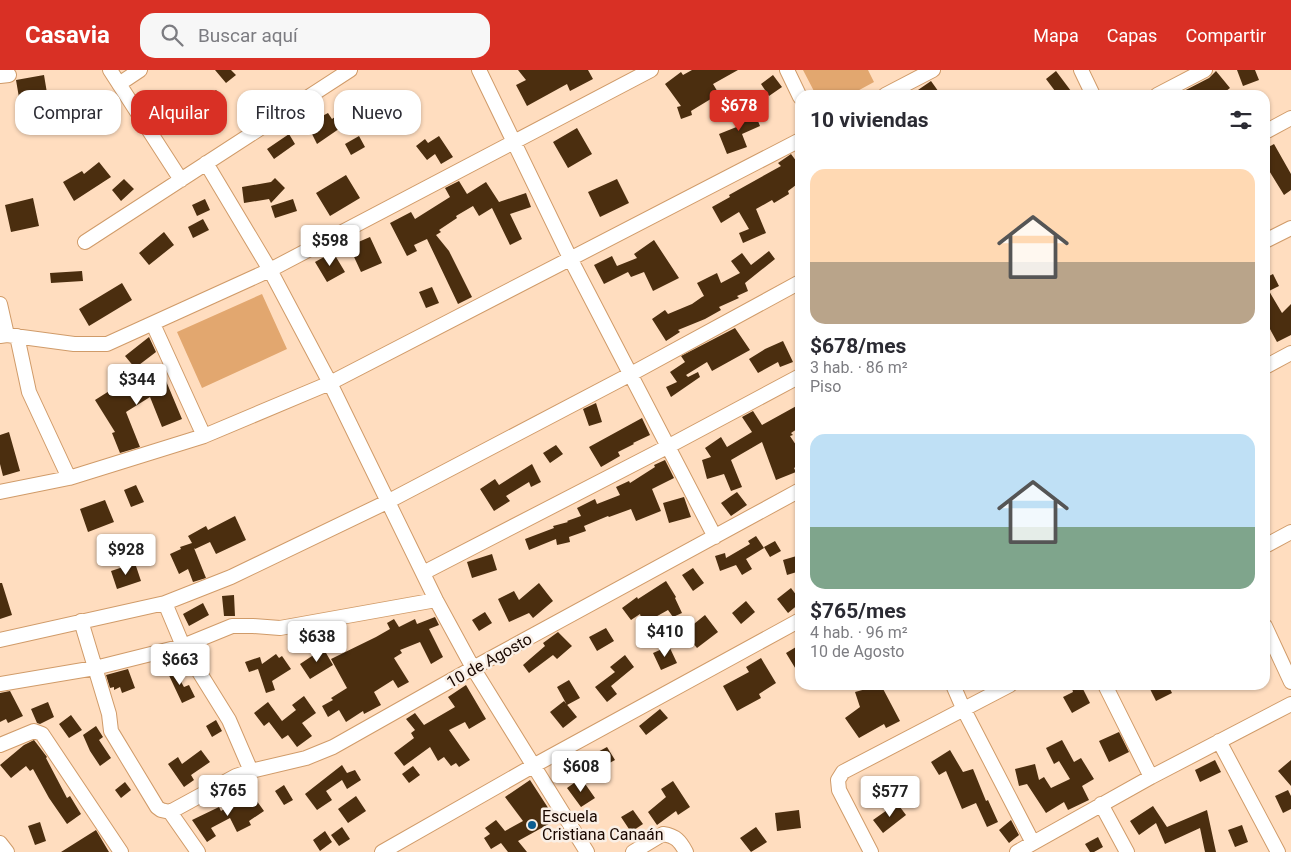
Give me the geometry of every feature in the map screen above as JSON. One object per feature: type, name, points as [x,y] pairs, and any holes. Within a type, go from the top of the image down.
[{"type":"street","points":[[110,70],[181,180]]},
{"type":"street","points":[[119,84],[140,70]]},
{"type":"street","points":[[85,242],[350,70]]},
{"type":"street","points":[[479,70],[571,260],[715,537]]},
{"type":"street","points":[[8,336],[74,344],[107,344],[270,270],[651,70]]},
{"type":"street","points":[[787,70],[797,90]]},
{"type":"street","points":[[895,90],[933,70]]},
{"type":"street","points":[[1081,70],[1091,90]]},
{"type":"street","points":[[1167,90],[1205,70]]},
{"type":"street","points":[[1270,129],[1291,118]]},
{"type":"street","points":[[0,492],[69,478],[204,436],[330,383],[795,143]]},
{"type":"street","points":[[206,163],[270,270],[330,383],[436,600],[473,668],[587,852]]},
{"type":"street","points":[[1270,238],[1291,228]]},
{"type":"street","points":[[0,640],[166,603],[231,577],[389,501],[631,374],[795,285]]},
{"type":"street","points":[[0,304],[8,336],[29,392],[69,478]]},
{"type":"street","points":[[153,324],[204,436]]},
{"type":"street","points":[[1270,364],[1291,353]]},
{"type":"street","points":[[423,572],[669,446],[795,379]]},
{"type":"street","name":"10 de Agosto","points":[[170,812],[236,776],[306,758],[333,747],[473,668],[795,493]]},
{"type":"street","points":[[1270,543],[1291,532]]},
{"type":"street","points":[[0,684],[95,668],[183,646],[232,626],[280,628],[436,600]]},
{"type":"street","points":[[166,603],[183,646],[229,720],[251,771]]},
{"type":"street","points":[[81,621],[109,714],[111,731],[157,807],[170,812],[198,852]]},
{"type":"street","points":[[382,852],[533,766],[795,623]]},
{"type":"street","points":[[1270,637],[1291,682]]},
{"type":"street","points":[[955,690],[1033,843]]},
{"type":"street","points":[[870,852],[839,790],[838,780],[843,772],[1000,690]]},
{"type":"street","points":[[1108,690],[1151,777]]},
{"type":"street","points":[[1016,852],[1151,777],[1291,704]]},
{"type":"street","points":[[0,745],[34,731],[42,734],[121,852]]},
{"type":"street","points":[[1219,741],[1277,851]]},
{"type":"street","points":[[1101,804],[1127,852]]},
{"type":"street","points":[[633,852],[663,834],[672,835],[680,841],[686,852]]},
{"type":"street","points":[[0,843],[7,852]]},
{"type":"shaded area","points":[[803,70],[868,70],[874,82],[859,90],[813,90]]},
{"type":"shaded area","points":[[262,294],[287,349],[202,388],[177,332]]},
{"type":"building","points":[[215,70],[231,70],[236,75],[226,83]]},
{"type":"building","points":[[518,70],[588,70],[593,79],[570,91],[567,84],[527,106],[516,85],[526,80]]},
{"type":"building","points":[[692,70],[738,70],[713,84],[719,94],[691,111],[692,115],[681,119],[677,107],[681,106],[665,84],[681,72],[683,75]]},
{"type":"building","points":[[1237,70],[1255,70],[1259,80],[1243,86]]},
{"type":"building","points":[[1056,71],[1070,90],[1054,90],[1046,79]]},
{"type":"building","points":[[1216,71],[1230,88],[1227,90],[1186,90],[1209,78]]},
{"type":"building","points":[[44,75],[46,90],[18,90],[16,80]]},
{"type":"building","points":[[773,75],[782,87],[769,96],[761,84]]},
{"type":"building","points":[[931,81],[937,90],[918,90]]},
{"type":"building","points":[[753,109],[760,126],[742,134],[747,147],[727,154],[719,134],[739,126],[735,117]]},
{"type":"building","points":[[328,113],[332,119],[334,118],[334,132],[317,144],[312,135],[324,135],[324,115]]},
{"type":"building","points":[[577,128],[592,154],[568,168],[553,142]]},
{"type":"building","points":[[288,135],[290,135],[295,144],[274,159],[267,149]]},
{"type":"building","points":[[359,136],[365,147],[351,155],[345,144]]},
{"type":"building","points":[[439,136],[453,157],[441,164],[435,154],[427,160],[416,146],[425,139],[428,143]]},
{"type":"building","points":[[1274,144],[1291,174],[1291,190],[1284,195],[1270,172],[1270,146]]},
{"type":"building","points":[[791,154],[795,159],[795,186],[788,191],[789,194],[774,203],[772,200],[756,209],[766,233],[743,243],[739,233],[749,229],[739,212],[721,223],[712,207],[730,197],[729,195],[781,166],[778,163]]},
{"type":"building","points":[[99,162],[111,177],[74,201],[63,182],[82,171],[84,174]]},
{"type":"building","points":[[346,175],[360,198],[330,216],[316,193]]},
{"type":"building","points":[[275,178],[285,188],[271,203],[269,199],[244,203],[242,187],[271,182]]},
{"type":"building","points":[[124,179],[134,189],[121,201],[112,190]]},
{"type":"building","points":[[617,179],[629,203],[600,217],[588,192]]},
{"type":"building","points":[[459,181],[467,194],[486,182],[499,202],[526,193],[531,207],[510,214],[522,239],[510,245],[492,208],[479,216],[473,206],[456,216],[457,218],[439,230],[441,232],[436,235],[449,251],[472,297],[458,304],[427,239],[414,245],[417,251],[407,256],[390,223],[411,212],[415,219],[450,197],[445,188]]},
{"type":"building","points":[[33,198],[39,226],[11,232],[5,205]]},
{"type":"building","points":[[205,199],[210,210],[197,216],[192,205]]},
{"type":"building","points":[[293,199],[297,211],[275,218],[271,206]]},
{"type":"building","points":[[203,219],[209,230],[193,238],[188,227]]},
{"type":"building","points":[[164,232],[174,245],[149,265],[139,253]]},
{"type":"building","points":[[370,237],[382,263],[361,272],[349,246]]},
{"type":"building","points":[[654,240],[679,278],[653,291],[644,272],[631,277],[628,272],[604,284],[594,265],[612,256],[617,266],[637,258],[634,254]]},
{"type":"building","points":[[769,251],[775,259],[745,283],[748,291],[737,296],[739,298],[719,307],[721,310],[705,319],[678,330],[680,332],[666,341],[652,319],[665,310],[668,314],[692,304],[704,296],[697,283],[717,273],[721,283],[740,273],[731,261],[742,253],[751,265]]},
{"type":"building","points":[[333,252],[345,272],[327,282],[315,262]]},
{"type":"building","points":[[82,271],[83,281],[51,283],[50,273]]},
{"type":"building","points":[[1273,274],[1279,286],[1270,290],[1270,276]]},
{"type":"building","points":[[122,283],[132,300],[89,326],[79,309]]},
{"type":"building","points":[[432,287],[439,303],[426,308],[419,292]]},
{"type":"building","points":[[1270,293],[1282,313],[1291,304],[1291,335],[1277,342],[1270,329]]},
{"type":"building","points":[[735,328],[750,350],[712,371],[707,362],[686,375],[688,377],[698,372],[700,377],[671,397],[666,387],[677,382],[670,372],[685,362],[681,356]]},
{"type":"building","points":[[149,337],[156,352],[135,368],[125,356]]},
{"type":"building","points":[[783,341],[793,362],[780,367],[778,362],[758,373],[749,359]]},
{"type":"building","points":[[161,369],[182,419],[162,427],[150,397],[126,412],[140,447],[120,453],[112,433],[115,432],[95,400],[114,388]]},
{"type":"building","points":[[596,403],[602,422],[589,426],[583,409]]},
{"type":"building","points":[[795,407],[795,430],[791,433],[793,435],[790,436],[795,444],[795,472],[776,480],[762,442],[731,460],[742,487],[731,491],[724,474],[707,479],[702,460],[711,457],[705,448],[721,437],[727,447],[752,432],[742,417],[753,411],[762,425]]},
{"type":"building","points":[[642,418],[650,435],[618,452],[620,456],[601,467],[589,447]]},
{"type":"building","points":[[9,432],[20,471],[3,476],[0,464],[0,435]]},
{"type":"building","points":[[556,445],[563,454],[550,463],[543,453]]},
{"type":"building","points":[[665,460],[674,478],[652,489],[661,511],[636,521],[631,509],[584,526],[586,531],[569,537],[570,542],[557,545],[556,539],[529,550],[525,539],[581,516],[577,508],[595,499],[597,504],[620,495],[616,487],[629,481],[630,483],[655,467],[654,465]]},
{"type":"building","points":[[532,464],[541,482],[531,487],[529,482],[506,496],[510,501],[494,511],[480,489],[495,479],[499,485]]},
{"type":"building","points":[[136,485],[144,502],[131,507],[124,490]]},
{"type":"building","points":[[737,492],[747,505],[731,516],[721,503]]},
{"type":"building","points":[[684,497],[691,517],[669,523],[663,503]]},
{"type":"building","points":[[105,500],[114,522],[88,532],[80,509]]},
{"type":"building","points":[[235,516],[246,540],[216,554],[210,542],[194,548],[206,578],[193,582],[188,569],[179,574],[170,554],[181,549],[180,547],[192,543],[188,536],[206,526],[208,530]]},
{"type":"building","points":[[756,536],[764,548],[746,559],[752,569],[742,575],[736,565],[720,571],[715,556],[725,553],[726,558],[750,544],[748,541]]},
{"type":"building","points":[[775,541],[781,551],[770,557],[764,547]]},
{"type":"building","points":[[492,554],[497,570],[472,578],[467,562]]},
{"type":"building","points":[[795,556],[795,573],[787,575],[783,560]]},
{"type":"building","points":[[135,563],[141,581],[117,589],[111,571]]},
{"type":"building","points":[[693,568],[704,583],[693,591],[682,575]]},
{"type":"building","points":[[666,581],[676,597],[682,613],[673,617],[668,610],[643,624],[640,614],[631,620],[622,608],[637,597],[638,599]]},
{"type":"building","points":[[0,583],[2,583],[12,615],[0,619]]},
{"type":"building","points":[[539,583],[553,601],[533,618],[529,613],[509,622],[498,599],[514,591],[519,600]]},
{"type":"building","points":[[791,588],[795,593],[795,607],[788,613],[777,599]]},
{"type":"building","points":[[234,595],[235,616],[224,616],[222,596]]},
{"type":"building","points":[[746,601],[755,612],[741,624],[732,613]]},
{"type":"building","points":[[203,603],[209,615],[189,626],[183,614]]},
{"type":"building","points":[[485,612],[492,623],[479,631],[472,620]]},
{"type":"building","points":[[705,615],[718,632],[697,648],[684,632]]},
{"type":"building","points":[[435,617],[439,625],[429,629],[443,657],[431,664],[420,642],[400,650],[402,653],[394,658],[409,682],[398,688],[393,680],[374,692],[381,705],[364,714],[363,711],[346,722],[339,710],[328,717],[322,706],[333,700],[331,698],[347,688],[331,659],[390,629],[387,623],[394,619],[399,627],[415,619],[417,624]]},
{"type":"building","points":[[606,628],[614,641],[597,651],[589,637]]},
{"type":"building","points":[[558,632],[572,646],[557,659],[553,655],[529,673],[523,665],[545,646],[543,643]]},
{"type":"building","points":[[322,646],[333,665],[310,679],[300,664],[315,654],[313,651]]},
{"type":"building","points":[[669,646],[677,663],[661,670],[653,653]]},
{"type":"building","points":[[795,648],[795,668],[786,653]]},
{"type":"building","points":[[276,654],[279,658],[282,656],[291,669],[272,681],[275,690],[266,693],[258,669],[249,672],[245,662],[260,657],[262,664]]},
{"type":"building","points":[[625,655],[634,667],[611,686],[617,694],[607,702],[595,687],[615,672],[610,667]]},
{"type":"building","points":[[761,658],[776,683],[759,694],[761,698],[737,711],[723,686],[749,672],[746,667]]},
{"type":"building","points":[[172,666],[184,687],[189,685],[195,697],[182,703],[166,669]]},
{"type":"building","points":[[128,669],[135,688],[122,693],[120,687],[114,690],[114,687],[110,688],[106,675]]},
{"type":"building","points":[[569,680],[580,698],[567,705],[557,687]]},
{"type":"building","points":[[466,685],[486,719],[469,729],[465,722],[449,730],[470,760],[459,767],[456,763],[451,766],[444,757],[438,761],[430,747],[404,766],[394,753],[414,738],[411,733],[415,730],[406,719],[415,713],[424,725],[455,707],[448,697]]},
{"type":"building","points":[[884,690],[900,721],[886,728],[884,724],[859,738],[845,718],[860,707],[855,692]]},
{"type":"building","points":[[1072,690],[1084,690],[1090,703],[1072,713],[1063,697],[1073,692]]},
{"type":"building","points":[[1150,690],[1170,690],[1172,693],[1156,701]]},
{"type":"building","points":[[10,691],[23,716],[8,723],[6,719],[0,722],[0,693]]},
{"type":"building","points":[[304,696],[316,713],[302,723],[312,736],[297,747],[288,735],[282,739],[269,722],[264,726],[254,713],[268,702],[282,721],[296,710],[292,705]]},
{"type":"building","points":[[564,701],[577,717],[563,728],[550,712]]},
{"type":"building","points":[[48,702],[54,717],[40,724],[37,723],[31,709]]},
{"type":"building","points":[[660,709],[668,718],[646,735],[639,726]]},
{"type":"building","points":[[71,715],[82,730],[69,738],[59,724]]},
{"type":"building","points":[[216,720],[222,731],[212,737],[206,726]]},
{"type":"building","points":[[96,726],[103,737],[99,740],[111,758],[100,766],[90,751],[83,735]]},
{"type":"building","points":[[1119,732],[1129,752],[1109,762],[1099,741]]},
{"type":"building","points":[[34,740],[47,757],[67,798],[70,796],[81,814],[67,824],[49,798],[33,769],[30,771],[26,766],[11,778],[0,765],[24,745]]},
{"type":"building","points":[[1062,740],[1074,762],[1081,758],[1094,779],[1082,786],[1089,800],[1068,810],[1064,802],[1046,813],[1027,784],[1019,786],[1015,769],[1035,764],[1039,780],[1044,777],[1051,788],[1070,779],[1059,761],[1054,764],[1046,748]]},
{"type":"building","points":[[607,747],[615,760],[602,767],[594,754]]},
{"type":"building","points":[[201,750],[210,762],[191,775],[194,780],[184,787],[168,764],[178,757],[182,764]]},
{"type":"building","points":[[950,750],[963,772],[973,769],[986,801],[988,800],[998,822],[987,827],[976,803],[962,809],[946,771],[939,775],[931,762]]},
{"type":"building","points":[[1215,760],[1221,772],[1200,782],[1195,770]]},
{"type":"building","points":[[1291,760],[1291,786],[1278,771]]},
{"type":"building","points":[[342,765],[347,773],[355,770],[361,780],[347,789],[342,780],[326,791],[332,800],[317,810],[305,794]]},
{"type":"building","points":[[413,766],[420,775],[409,783],[402,774]]},
{"type":"building","points":[[581,778],[595,798],[581,807],[567,788]]},
{"type":"building","points":[[530,780],[556,820],[518,841],[527,852],[508,852],[501,843],[491,849],[484,838],[490,834],[485,828],[496,820],[505,831],[523,821],[505,797]]},
{"type":"building","points":[[673,781],[690,807],[678,815],[676,811],[657,825],[648,812],[666,797],[661,789]]},
{"type":"building","points":[[125,782],[131,790],[121,798],[115,790]]},
{"type":"building","points":[[284,785],[293,800],[284,805],[275,791]]},
{"type":"building","points":[[1288,790],[1291,796],[1291,809],[1283,813],[1275,796]]},
{"type":"building","points":[[356,796],[366,811],[348,823],[338,809]]},
{"type":"building","points":[[254,797],[264,811],[249,821],[251,825],[237,832],[230,818],[211,828],[216,836],[207,842],[192,820],[219,807],[221,811],[237,800],[241,805]]},
{"type":"building","points":[[897,803],[906,815],[883,833],[873,820]]},
{"type":"building","points":[[1153,806],[1167,827],[1207,810],[1216,852],[1205,852],[1200,828],[1165,844],[1156,823],[1139,835],[1130,821]]},
{"type":"building","points":[[633,810],[643,824],[631,832],[621,817]]},
{"type":"building","points":[[799,810],[801,828],[777,831],[775,813]]},
{"type":"building","points":[[1011,820],[1019,835],[1009,843],[999,830]]},
{"type":"building","points":[[40,822],[46,841],[35,845],[28,826]]},
{"type":"building","points":[[1242,825],[1248,842],[1235,847],[1228,830]]},
{"type":"building","points":[[342,827],[350,839],[339,846],[331,835]]},
{"type":"building","points":[[756,827],[767,842],[751,852],[740,838]]},
{"type":"building","points":[[96,830],[109,852],[61,852]]},
{"type":"building","points":[[325,831],[332,842],[320,851],[313,840]]},
{"type":"building","points":[[1098,837],[1103,847],[1090,852],[1085,844]]},
{"type":"place","name":"Escuela Cristiana Canaán","points":[[532,825]]}]
